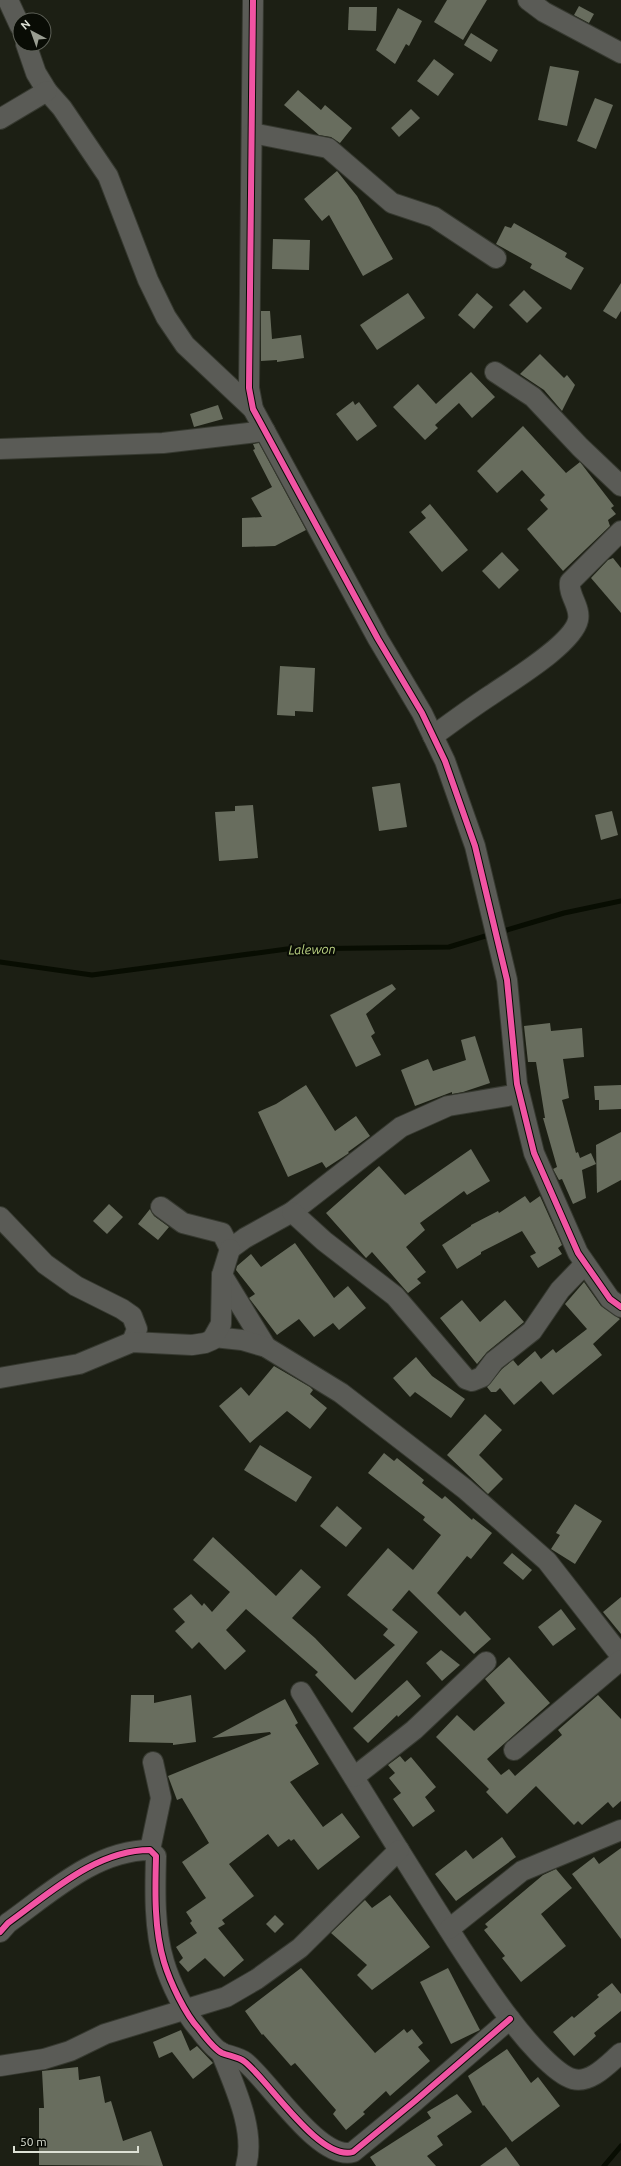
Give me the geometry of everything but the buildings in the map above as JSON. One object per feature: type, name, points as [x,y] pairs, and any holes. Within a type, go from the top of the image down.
[{"type":"street","points":[[8,0],[14,12]]},
{"type":"street","points":[[253,0],[249,388],[253,409]]},
{"type":"street","points":[[528,0],[544,12],[621,53]]},
{"type":"street","points":[[29,52],[36,73],[46,91],[62,108],[108,176],[148,280],[166,317],[185,344],[253,409],[378,639],[422,713],[445,761],[475,846],[507,980],[519,1094],[534,1153],[578,1253],[610,1299],[621,1307]]},
{"type":"street","points":[[0,118],[46,91]]},
{"type":"street","points":[[252,133],[328,148],[392,202],[434,217],[496,258]]},
{"type":"street","points":[[496,372],[533,397],[580,447],[621,486]]},
{"type":"street","points":[[0,449],[163,443],[265,431]]},
{"type":"street","points":[[433,736],[491,694],[528,671],[563,640],[576,626],[579,615],[569,588],[570,582],[621,531]]},
{"type":"street","points":[[0,1378],[79,1364],[132,1342],[192,1345],[206,1343],[214,1337],[221,1324],[222,1275],[230,1249],[245,1238],[292,1212],[401,1127],[448,1106],[519,1094]]},
{"type":"street","points":[[161,1207],[183,1223],[222,1233],[230,1249]]},
{"type":"street","points":[[292,1212],[324,1241],[395,1296],[466,1379],[472,1381],[482,1377],[494,1360],[532,1331],[560,1290],[585,1264]]},
{"type":"street","points":[[0,1217],[45,1264],[76,1286],[122,1309],[132,1316],[137,1329],[132,1342]]},
{"type":"street","points":[[222,1275],[266,1347]]},
{"type":"street","points":[[214,1337],[242,1340],[266,1347],[341,1393],[466,1489],[546,1561],[621,1656]]},
{"type":"street","points":[[514,1750],[621,1660]]},
{"type":"street","points":[[354,1777],[414,1730],[486,1662]]},
{"type":"street","points":[[301,1692],[449,1929],[510,2019],[551,2065],[565,2076],[575,2080],[586,2079],[621,2052]]},
{"type":"street","points":[[150,1850],[161,1798],[154,1762]]},
{"type":"street","points":[[449,1929],[522,1871],[621,1830]]},
{"type":"street","points":[[0,1932],[8,1922],[83,1870],[132,1850],[150,1850],[156,1856],[156,1908],[159,1939],[164,1962],[186,2010],[198,2028],[221,2052],[242,2107],[250,2153],[246,2166]]},
{"type":"street","points":[[0,2066],[44,2059],[70,2051],[105,2034],[226,1997],[257,1979],[300,1948],[399,1850]]},
{"type":"street","points":[[221,2052],[244,2061],[297,2120],[324,2144],[338,2153],[345,2155],[353,2152],[416,2101],[510,2019]]},
{"type":"waterway","name":"Lalewon","points":[[500,932],[564,913],[621,901]]},
{"type":"waterway","name":"Lalewon","points":[[0,962],[92,975],[287,949],[449,947],[492,934]]},
{"type":"waterway","points":[[604,2166],[621,2146]]},
{"type":"cycle path","points":[[253,0],[249,388],[253,409],[378,639],[422,713],[445,761],[475,846],[507,980],[517,1084],[534,1153],[578,1253],[610,1299],[621,1307]]},
{"type":"cycle path","points":[[0,1932],[8,1923],[57,1887],[92,1865],[111,1857],[130,1852],[150,1850],[156,1856],[155,1883],[158,1936],[164,1962],[170,1979],[188,2015],[216,2049],[222,2053],[243,2060],[311,2133],[326,2145],[340,2152],[353,2152],[510,2019]]}]
